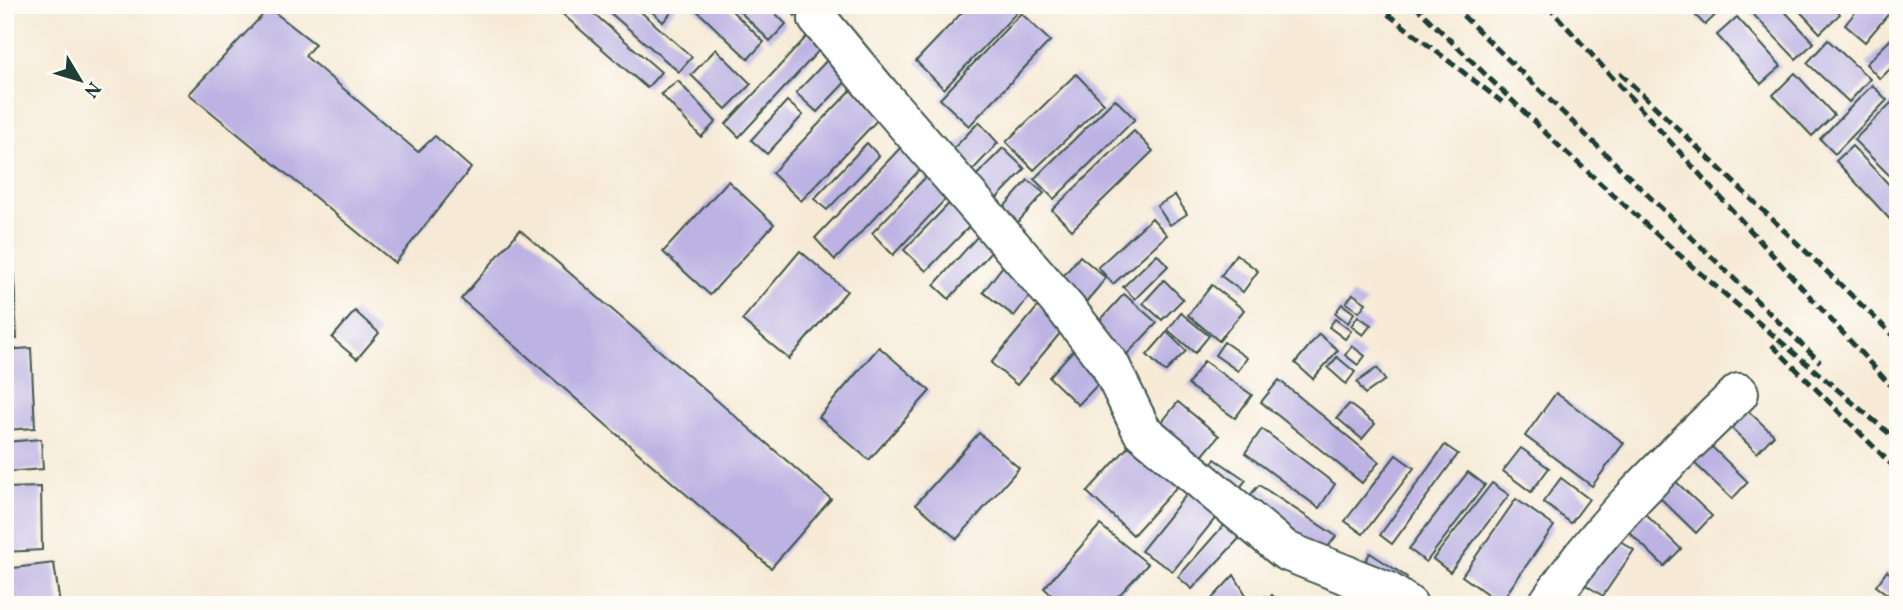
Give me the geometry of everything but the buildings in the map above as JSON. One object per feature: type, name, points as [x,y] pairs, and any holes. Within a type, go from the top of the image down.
[{"type":"street","points":[[821,5],[818,19],[1110,365],[1142,431],[1286,551],[1387,591],[1408,605]]},
{"type":"street","points":[[1548,605],[1601,535],[1671,458],[1740,393]]},
{"type":"railway","points":[[1376,5],[1502,102]]},
{"type":"railway","points":[[1414,5],[1558,145],[1694,268],[1898,441]]},
{"type":"railway","points":[[1452,5],[1820,362]]},
{"type":"railway","points":[[1547,5],[1898,394]]},
{"type":"railway","points":[[1620,73],[1898,340]]},
{"type":"railway","points":[[1772,345],[1898,471]]}]
